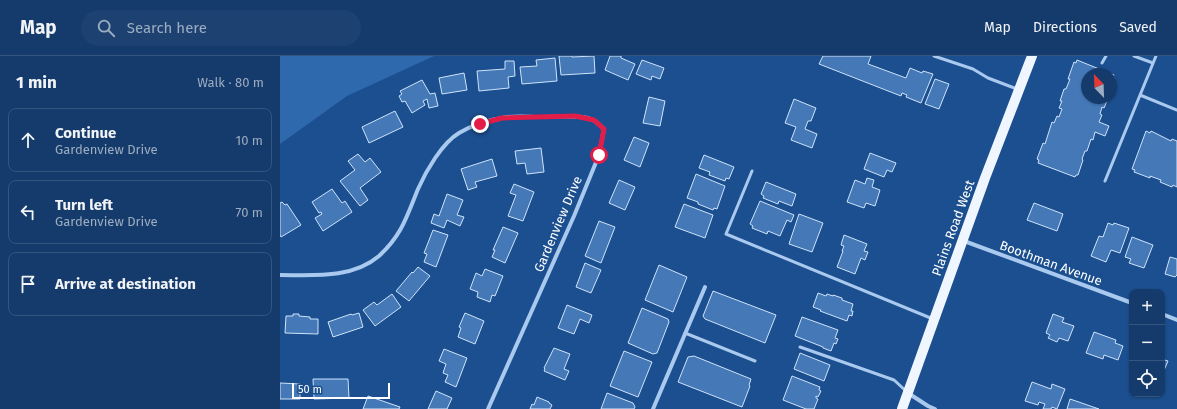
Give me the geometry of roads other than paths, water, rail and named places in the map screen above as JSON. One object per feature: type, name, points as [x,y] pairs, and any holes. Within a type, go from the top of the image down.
[{"type":"main road","name":"Plains Road West","points":[[902,409],[985,178],[1032,56]]},
{"type":"street","name":"Gardenview Drive","points":[[280,275],[312,276],[338,274],[359,267],[378,256],[396,238],[406,221],[419,187],[432,162],[445,145],[458,133],[480,124],[502,118],[575,116],[594,120],[604,129],[599,155],[574,216],[488,409]]},
{"type":"street","name":"Boothman Avenue","points":[[963,241],[1129,302]]},
{"type":"street","points":[[653,409],[705,287]]},
{"type":"street","points":[[1165,315],[1177,320]]},
{"type":"street","points":[[908,393],[934,409]]},
{"type":"lane","points":[[934,56],[973,69],[988,78],[1019,90]]},
{"type":"lane","points":[[1102,64],[1106,56]]},
{"type":"lane","points":[[1134,56],[1153,63]]},
{"type":"lane","points":[[1105,181],[1156,56]]},
{"type":"lane","points":[[1140,95],[1177,110]]},
{"type":"lane","points":[[752,171],[726,234],[934,320]]},
{"type":"lane","points":[[685,333],[755,361]]},
{"type":"lane","points":[[800,347],[894,380],[908,393]]}]
